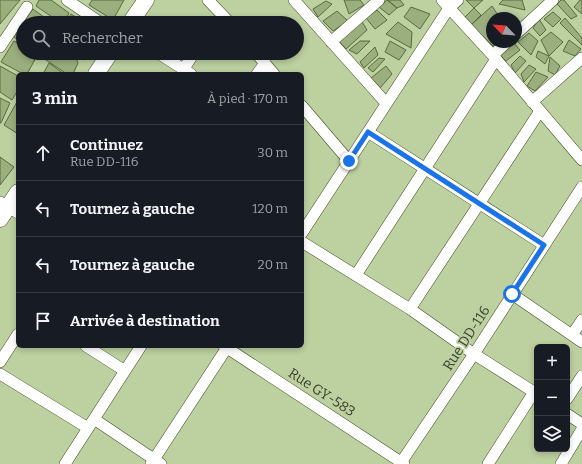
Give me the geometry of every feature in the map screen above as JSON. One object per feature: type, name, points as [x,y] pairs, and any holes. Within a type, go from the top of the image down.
[{"type":"street","points":[[67,0],[91,16]]},
{"type":"street","points":[[135,16],[146,0]]},
{"type":"street","points":[[208,0],[217,16]]},
{"type":"street","points":[[294,0],[386,103]]},
{"type":"street","points":[[332,42],[379,0]]},
{"type":"street","points":[[304,230],[368,132],[445,4],[458,0]]},
{"type":"street","points":[[522,28],[553,0]]},
{"type":"street","points":[[445,4],[494,57],[582,160]]},
{"type":"street","points":[[21,16],[27,7]]},
{"type":"street","points":[[0,47],[16,23]]},
{"type":"street","points":[[356,275],[494,57],[502,48]]},
{"type":"street","points":[[532,102],[582,58]]},
{"type":"street","points":[[97,72],[105,60]]},
{"type":"street","points":[[169,60],[187,72],[191,60]]},
{"type":"street","points":[[262,60],[272,72]]},
{"type":"street","points":[[258,72],[265,63]]},
{"type":"street","points":[[410,309],[540,111]]},
{"type":"street","points":[[304,112],[349,161]]},
{"type":"street","points":[[368,132],[544,245]]},
{"type":"street","name":"Rue DD-116","points":[[402,463],[582,187]]},
{"type":"street","points":[[6,210],[16,195]]},
{"type":"street","points":[[304,243],[410,309],[474,354],[534,392]]},
{"type":"street","points":[[512,294],[582,342]]},
{"type":"street","points":[[572,335],[582,320]]},
{"type":"street","points":[[1,359],[16,337]]},
{"type":"street","points":[[89,348],[125,371]]},
{"type":"street","points":[[65,464],[140,348]]},
{"type":"street","points":[[0,374],[91,424],[155,462],[225,348]]},
{"type":"street","name":"Rue GY-583","points":[[228,348],[402,463]]},
{"type":"street","points":[[570,394],[582,376]]},
{"type":"street","points":[[488,464],[534,396]]},
{"type":"street","points":[[570,416],[582,424]]},
{"type":"street","points":[[561,464],[582,429]]},
{"type":"building","points":[[0,0],[20,0],[0,24]]},
{"type":"building","points":[[39,0],[51,0],[69,13],[68,16],[51,16],[36,6]]},
{"type":"building","points":[[92,0],[124,0],[115,16],[107,16],[89,5]]},
{"type":"building","points":[[344,0],[360,0],[364,5],[349,14]]},
{"type":"building","points":[[387,0],[397,8],[389,15],[379,7]]},
{"type":"building","points":[[388,0],[400,0],[404,5],[397,8]]},
{"type":"building","points":[[466,0],[483,0],[474,8]]},
{"type":"building","points":[[503,0],[522,0],[525,10],[499,4]]},
{"type":"building","points":[[561,0],[564,0],[577,16],[571,19],[557,4]]},
{"type":"building","points":[[580,0],[582,0],[582,14],[574,7]]},
{"type":"building","points":[[326,1],[332,4],[318,17],[313,9]]},
{"type":"building","points":[[492,6],[496,12],[486,12],[486,39],[471,25]]},
{"type":"building","points":[[411,7],[430,14],[420,29],[404,17]]},
{"type":"building","points":[[474,8],[481,15],[471,25],[465,17]]},
{"type":"building","points":[[33,9],[42,16],[28,16]]},
{"type":"building","points":[[377,10],[387,20],[375,29],[366,18]]},
{"type":"building","points":[[337,11],[348,21],[333,31],[323,21]]},
{"type":"building","points":[[553,12],[561,19],[553,27],[544,19]]},
{"type":"building","points":[[565,18],[582,38],[582,45],[560,23]]},
{"type":"building","points":[[539,19],[546,30],[540,36],[533,28]]},
{"type":"building","points":[[361,20],[367,30],[346,49],[339,41]]},
{"type":"building","points":[[398,22],[412,32],[411,48],[386,34]]},
{"type":"building","points":[[551,32],[563,42],[549,56],[541,40]]},
{"type":"building","points":[[529,33],[538,41],[531,55],[522,46],[522,39]]},
{"type":"building","points":[[569,40],[581,49],[575,56],[563,51]]},
{"type":"building","points":[[14,41],[16,42],[16,60],[35,60],[28,72],[19,72],[1,62]]},
{"type":"building","points":[[360,41],[370,41],[357,54],[349,50]]},
{"type":"building","points":[[390,41],[406,50],[399,60],[385,52]]},
{"type":"building","points":[[375,47],[378,55],[364,68],[360,62]]},
{"type":"building","points":[[507,48],[518,48],[520,50],[506,61],[500,55]]},
{"type":"building","points":[[538,51],[549,56],[545,64],[536,57]]},
{"type":"building","points":[[520,56],[526,61],[515,73],[511,65]]},
{"type":"building","points":[[550,57],[560,66],[555,75],[548,71]]},
{"type":"building","points":[[379,58],[385,59],[373,72],[368,68]]},
{"type":"building","points":[[46,60],[77,60],[78,63],[74,72],[64,72]]},
{"type":"building","points":[[49,63],[61,72],[44,72]]},
{"type":"building","points":[[529,65],[536,69],[524,82],[521,74]]},
{"type":"building","points":[[0,66],[16,75],[16,93],[12,100],[0,92]]},
{"type":"building","points":[[386,66],[392,74],[380,88],[371,78]]},
{"type":"building","points":[[536,72],[548,77],[535,91],[527,86]]},
{"type":"building","points":[[0,98],[10,103],[1,123],[0,123]]},
{"type":"building","points":[[16,104],[16,133],[4,125]]},
{"type":"building","points":[[0,157],[14,167],[0,185]]},
{"type":"route","points":[[349,161],[368,132],[544,245],[512,294]]}]
